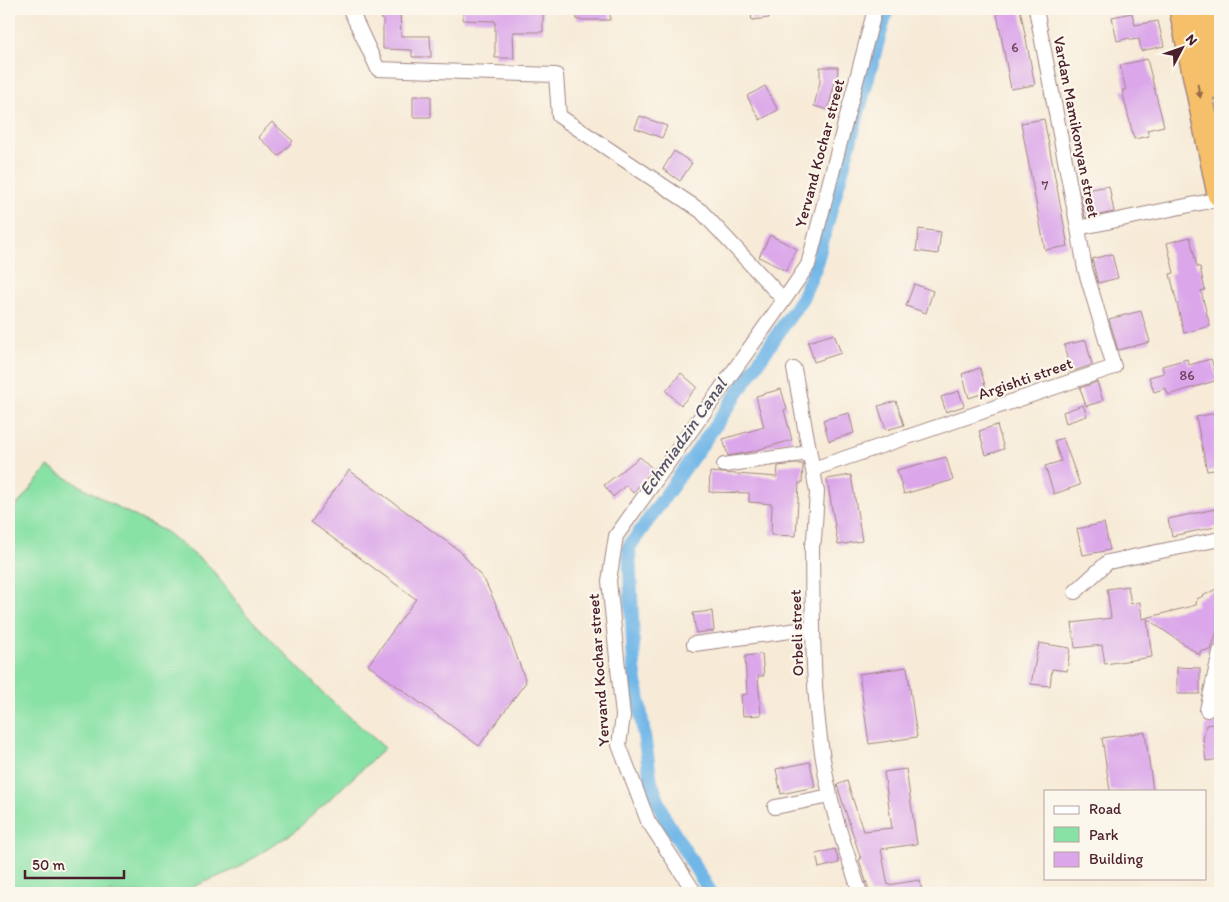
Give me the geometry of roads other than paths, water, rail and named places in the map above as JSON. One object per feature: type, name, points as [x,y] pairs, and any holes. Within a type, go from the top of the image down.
[{"type":"highway","points":[[1182,9],[1220,194]]},
{"type":"highway","points":[[1204,9],[1220,87]]},
{"type":"street","points":[[350,9],[378,69],[556,75],[559,116],[701,211],[784,300]]},
{"type":"street","name":"Yervand Kochar street","points":[[695,893],[648,821],[619,744],[623,716],[609,582],[616,536],[808,265],[875,9]]},
{"type":"street","name":"Vardan Mamikonyan street","points":[[1036,9],[1078,228],[1220,199]]},
{"type":"street","name":"Argishti street","points":[[812,469],[1114,367],[1085,269],[1078,228]]},
{"type":"street","name":"Orbeli street","points":[[794,369],[817,492],[814,540],[812,545],[813,628],[815,691],[821,744],[830,796],[860,893]]},
{"type":"street","points":[[724,465],[809,453]]},
{"type":"street","points":[[1075,592],[1108,562],[1220,539]]},
{"type":"street","points":[[694,644],[813,628]]},
{"type":"street","points":[[1208,710],[1220,652]]},
{"type":"street","points":[[775,807],[830,796]]},
{"type":"waterway","name":"Echmiadzin Canal","points":[[711,893],[664,817],[651,782],[634,668],[629,547],[717,423],[802,298],[814,271],[887,9]]}]
